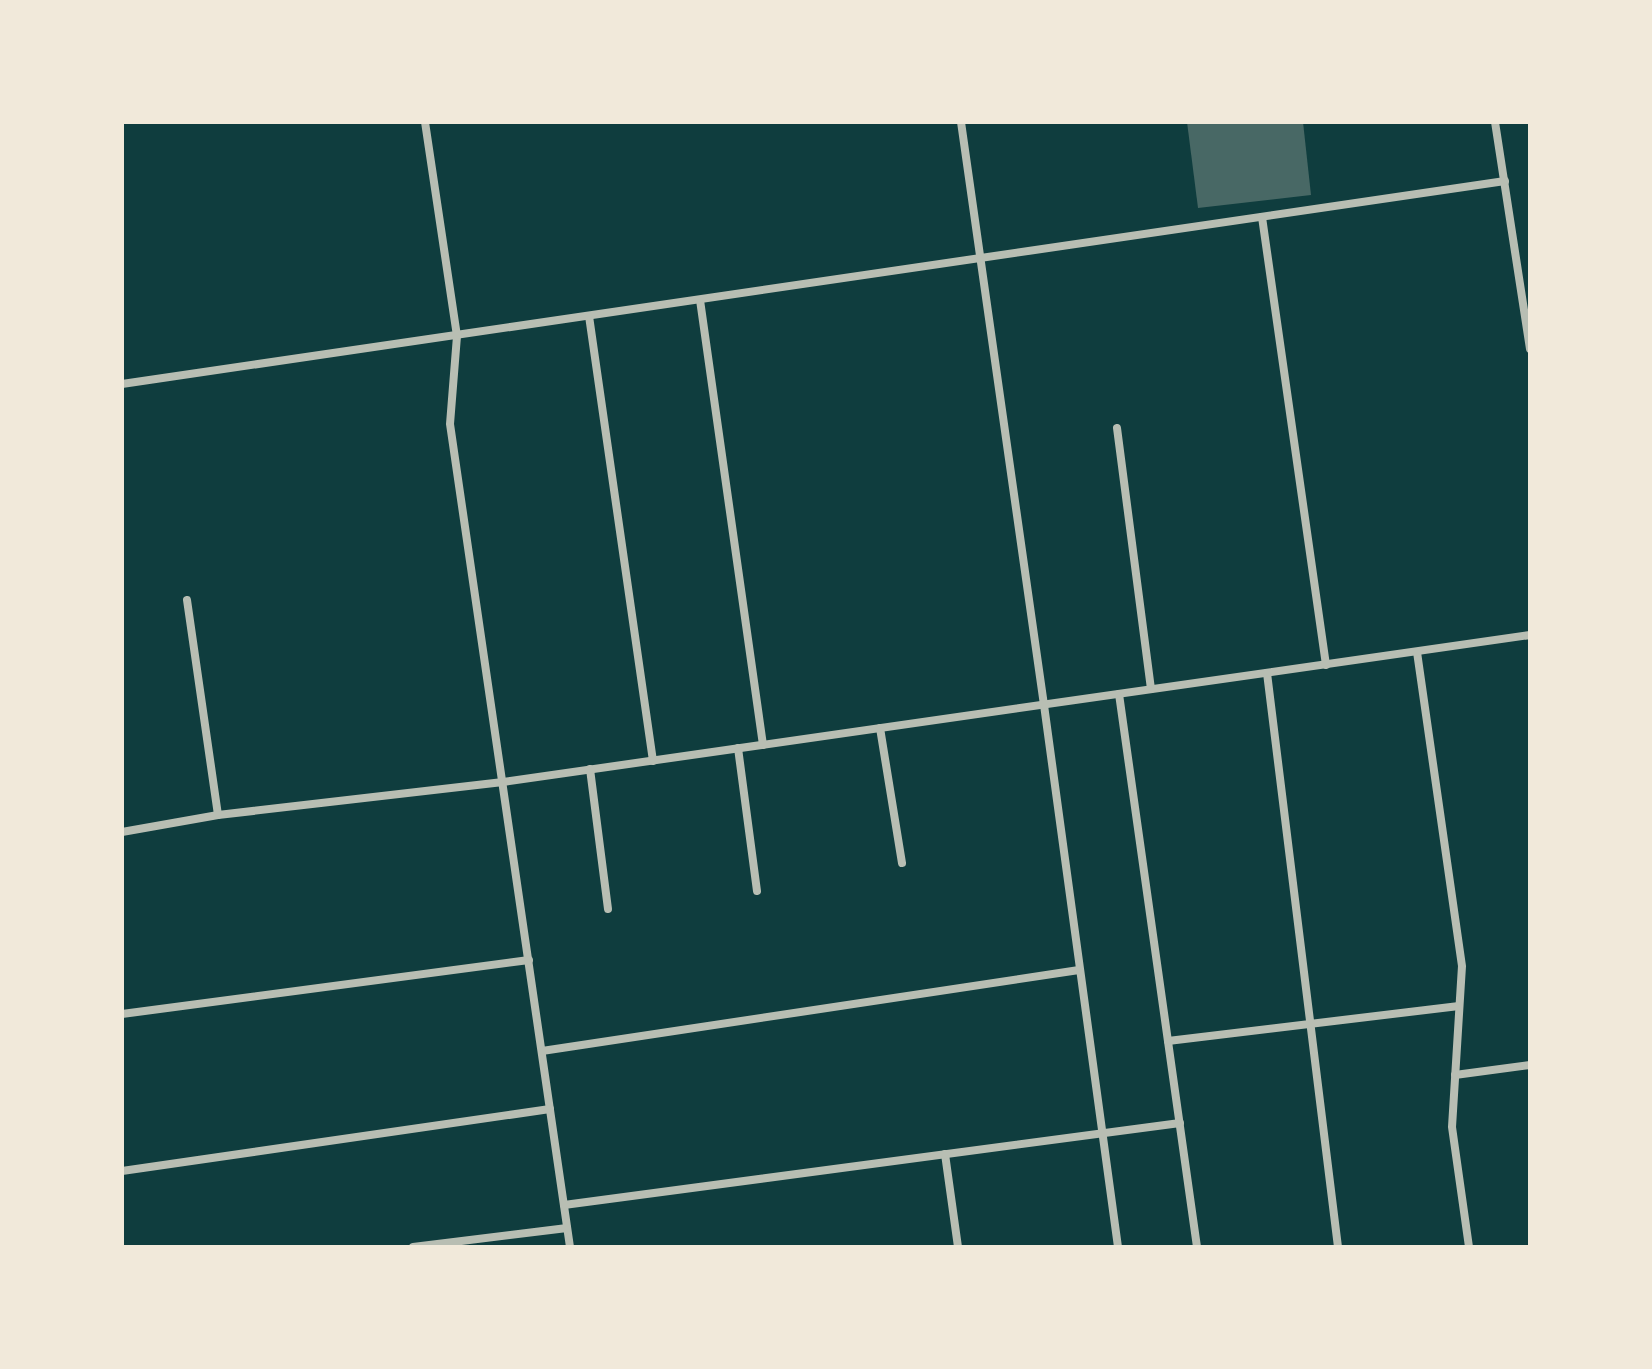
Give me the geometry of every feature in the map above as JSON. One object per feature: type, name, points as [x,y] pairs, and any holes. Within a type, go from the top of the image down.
[{"type":"street","points":[[425,122],[457,336],[450,424],[570,1247]]},
{"type":"street","points":[[961,122],[1118,1247]]},
{"type":"street","points":[[1495,122],[1530,349]]},
{"type":"street","points":[[122,384],[1505,181]]},
{"type":"street","points":[[1262,217],[1326,665]]},
{"type":"street","points":[[700,300],[763,745]]},
{"type":"street","points":[[589,316],[653,761]]},
{"type":"street","points":[[1117,428],[1151,689]]},
{"type":"street","points":[[187,600],[218,815]]},
{"type":"street","points":[[122,832],[218,815],[503,782],[1530,635]]},
{"type":"street","points":[[1417,652],[1462,966],[1452,1127],[1469,1247]]},
{"type":"street","points":[[1267,673],[1338,1247]]},
{"type":"street","points":[[1119,694],[1197,1247]]},
{"type":"street","points":[[880,728],[902,863]]},
{"type":"street","points":[[738,748],[757,891]]},
{"type":"street","points":[[590,769],[608,909]]},
{"type":"street","points":[[122,1014],[529,960]]},
{"type":"street","points":[[542,1051],[1079,970]]},
{"type":"street","points":[[1168,1041],[1459,1006]]},
{"type":"street","points":[[1455,1075],[1530,1065]]},
{"type":"street","points":[[122,1171],[550,1109]]},
{"type":"street","points":[[564,1205],[1180,1123]]},
{"type":"street","points":[[945,1154],[958,1247]]},
{"type":"street","points":[[413,1247],[567,1228]]},
{"type":"building","points":[[1187,122],[1303,122],[1311,195],[1198,208]]}]
